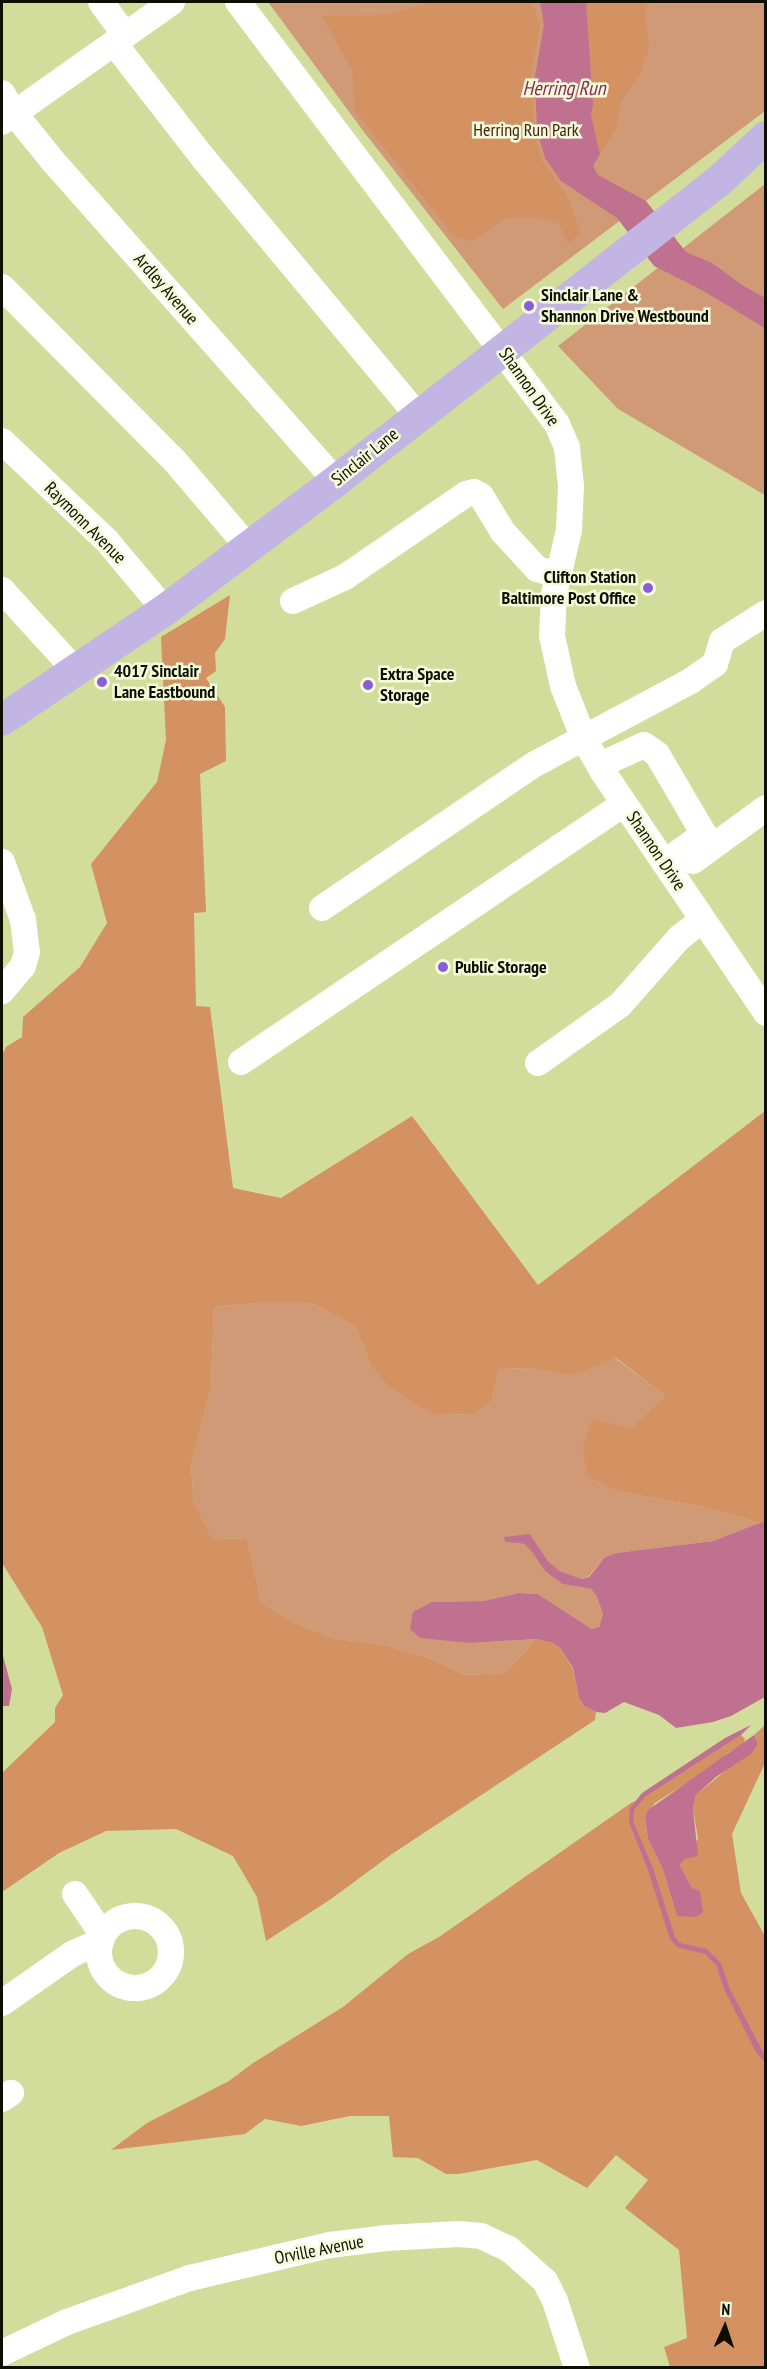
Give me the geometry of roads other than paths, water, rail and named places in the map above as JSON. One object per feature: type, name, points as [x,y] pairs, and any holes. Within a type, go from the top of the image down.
[{"type":"main road","name":"Sinclair Lane","points":[[2,720],[165,610],[336,481],[417,415],[720,180],[765,137]]},
{"type":"main road","name":"Sinclair Lane","points":[[720,180],[765,153]]},
{"type":"street","points":[[101,2],[119,39],[204,159],[417,415]]},
{"type":"street","points":[[6,109],[119,39],[172,2]]},
{"type":"street","name":"Shannon Drive","points":[[238,2],[503,349],[557,424],[567,448],[571,486],[569,530],[558,575],[553,610],[553,653],[584,739],[702,921],[762,1001]]},
{"type":"street","name":"Ardley Avenue","points":[[6,109],[336,481]]},
{"type":"street","points":[[2,287],[174,460],[248,547]]},
{"type":"street","name":"Raymonn Avenue","points":[[2,441],[107,541],[165,610]]},
{"type":"street","points":[[293,601],[345,577],[466,494],[474,492],[481,496],[502,532],[537,569],[558,575]]},
{"type":"street","points":[[2,590],[76,671]]},
{"type":"street","points":[[322,908],[535,764],[692,680],[715,664],[722,641],[765,614]]},
{"type":"street","points":[[600,765],[644,745],[657,754],[704,834]]},
{"type":"street","points":[[668,869],[704,834],[765,793]]},
{"type":"street","points":[[241,1062],[624,804]]},
{"type":"street","points":[[668,869],[765,808]]},
{"type":"street","points":[[2,991],[23,966],[27,952],[23,920],[3,868]]},
{"type":"street","points":[[538,1063],[620,1005],[679,938],[702,921]]},
{"type":"street","points":[[2,2003],[72,1954],[102,1938],[75,1894]]},
{"type":"street","name":"Orville Avenue","points":[[2,2353],[67,2322],[190,2278],[330,2245],[386,2238],[459,2234],[481,2236],[509,2249],[545,2282],[555,2301],[577,2367]]},
{"type":"water","name":"Herring Run","points":[[540,2],[586,2],[593,105],[591,115],[600,154],[593,166],[598,175],[646,201],[686,252],[712,263],[742,285],[765,298],[765,328],[700,289],[654,266],[617,218],[561,181],[545,158],[537,131],[535,76],[544,25]]},
{"type":"water","points":[[765,1521],[765,1697],[731,1716],[713,1722],[676,1728],[659,1715],[624,1702],[605,1713],[596,1712],[584,1706],[579,1698],[573,1668],[560,1648],[553,1643],[536,1639],[471,1643],[420,1638],[410,1629],[413,1612],[432,1602],[483,1601],[519,1593],[538,1594],[592,1629],[599,1627],[603,1614],[596,1595],[591,1589],[562,1584],[545,1571],[531,1550],[524,1544],[505,1542],[504,1537],[530,1534],[548,1561],[560,1571],[582,1579],[589,1577],[605,1557],[616,1553],[713,1541]]},
{"type":"water","points":[[2,1652],[12,1689],[9,1706],[2,1706]]},
{"type":"water","points":[[751,1725],[741,1735],[645,1797],[634,1810],[633,1821],[653,1868],[675,1937],[680,1943],[707,1949],[721,1963],[730,1989],[765,2056],[765,2063],[756,2052],[725,1991],[716,1965],[705,1954],[677,1947],[670,1939],[648,1870],[629,1822],[630,1808],[642,1793],[725,1738]]},
{"type":"water","points":[[754,1735],[758,1744],[751,1754],[716,1777],[696,1795],[693,1808],[698,1856],[685,1859],[680,1865],[692,1888],[700,1891],[703,1912],[696,1917],[677,1916],[663,1870],[648,1839],[645,1817],[648,1810]]},
{"type":"place","name":"Sinclair Lane & Shannon Drive Westbound","points":[[529,306]]},
{"type":"place","name":"Clifton Station Baltimore Post Office","points":[[648,588]]},
{"type":"place","name":"4017 Sinclair Lane Eastbound","points":[[102,682]]},
{"type":"place","name":"Extra Space Storage","points":[[368,685]]},
{"type":"place","name":"Public Storage","points":[[443,967]]},
{"type":"park label","name":"Herring Run Park","points":[[526,130]]}]
